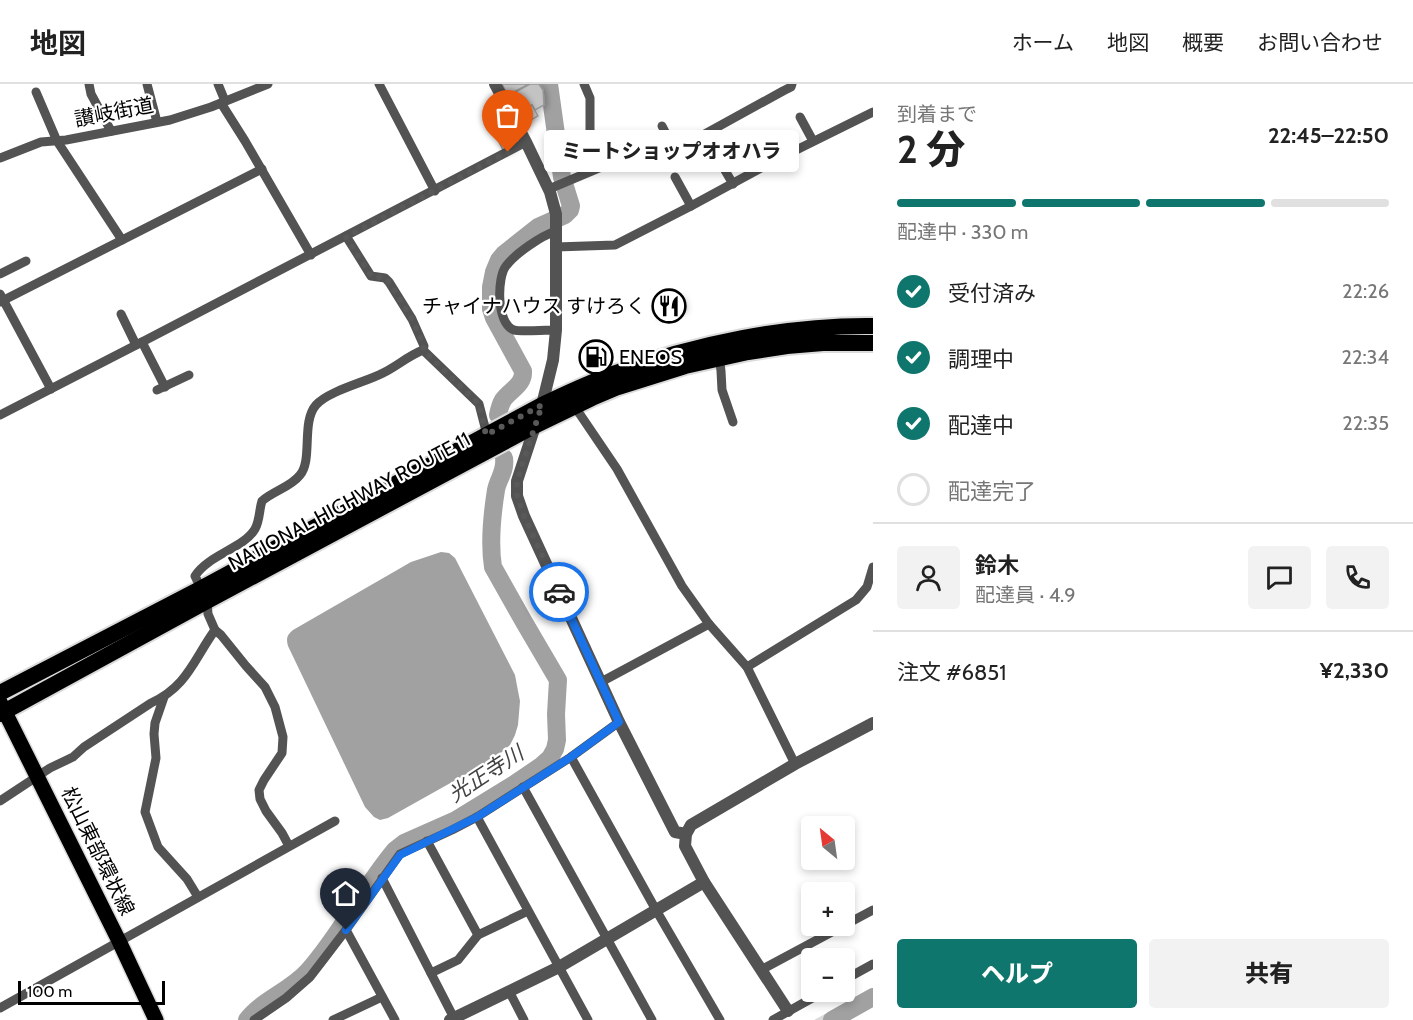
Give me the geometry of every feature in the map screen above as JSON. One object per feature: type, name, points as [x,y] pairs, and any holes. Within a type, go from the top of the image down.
[{"type":"highway","name":"NATIONAL HIGHWAY ROUTE 11","points":[[0,693],[203,595],[534,426],[618,387],[685,366],[750,337],[832,327],[873,326]]},
{"type":"highway","name":"NATIONAL HIGHWAY ROUTE 11","points":[[2,709],[486,435],[542,405],[613,374],[682,352],[823,343],[873,343]]},
{"type":"main road","name":"松山東部環状線","points":[[2,709],[38,776],[156,1020]]},
{"type":"street","points":[[89,84],[91,94],[111,131]]},
{"type":"street","points":[[147,84],[157,122]]},
{"type":"street","points":[[218,84],[223,102],[311,255]]},
{"type":"street","name":"讃岐街道","points":[[0,158],[41,142],[111,131],[192,114],[268,84]]},
{"type":"street","points":[[379,84],[435,191]]},
{"type":"street","points":[[495,84],[526,142],[559,185],[556,223],[556,330],[553,360],[542,405],[517,481],[517,496],[524,516],[619,722],[675,832],[686,834]]},
{"type":"street","points":[[584,84],[590,99],[590,145]]},
{"type":"street","points":[[654,162],[783,92],[792,84]]},
{"type":"street","points":[[36,92],[57,141],[123,240]]},
{"type":"street","points":[[556,247],[615,245],[774,161],[873,112]]},
{"type":"street","points":[[800,117],[813,141]]},
{"type":"street","points":[[662,126],[675,151]]},
{"type":"street","points":[[760,137],[774,161]]},
{"type":"street","points":[[0,415],[526,142]]},
{"type":"street","points":[[716,155],[733,184]]},
{"type":"street","points":[[559,185],[606,165]]},
{"type":"street","points":[[51,389],[1,299],[262,169]]},
{"type":"street","points":[[675,177],[692,206]]},
{"type":"street","points":[[556,223],[505,268],[501,276],[500,306],[508,326],[514,331],[556,330]]},
{"type":"street","points":[[346,237],[371,276],[385,278],[389,282],[412,319],[424,346],[423,350],[479,404],[486,435]]},
{"type":"street","points":[[0,274],[26,261]]},
{"type":"street","points":[[121,314],[161,388],[189,375]]},
{"type":"street","points":[[289,846],[266,811],[260,799],[259,790],[282,753],[283,737],[275,707],[265,687],[215,630],[195,576],[207,563],[249,536],[256,527],[262,501],[301,474],[305,463],[309,416],[317,404],[331,395],[381,374],[423,350]]},
{"type":"street","points":[[718,351],[722,390],[733,422]]},
{"type":"street","points":[[575,407],[617,469],[682,586],[709,624],[747,667],[795,764]]},
{"type":"street","points":[[747,667],[856,600],[867,587],[873,567]]},
{"type":"street","points":[[601,682],[709,624]]},
{"type":"street","points":[[0,801],[73,757],[84,747],[151,703],[164,698],[194,666],[204,645],[215,630]]},
{"type":"street","points":[[164,698],[155,723],[156,758],[146,812],[159,847],[187,879],[198,897]]},
{"type":"street","points":[[254,1020],[286,998],[310,977],[400,855],[477,817],[571,757],[619,722]]},
{"type":"street","points":[[788,1011],[705,882],[685,846],[686,834],[691,825],[795,764],[873,723]]},
{"type":"street","points":[[571,757],[720,1020]]},
{"type":"street","points":[[523,787],[652,1020]]},
{"type":"street","points":[[477,817],[588,1020]]},
{"type":"street","points":[[0,1008],[335,821]]},
{"type":"street","points":[[427,841],[478,935]]},
{"type":"street","points":[[382,878],[453,1019],[559,967],[705,882]]},
{"type":"street","points":[[761,970],[873,910]]},
{"type":"street","points":[[431,973],[458,960],[478,935],[528,911]]},
{"type":"street","points":[[346,930],[394,1020]]},
{"type":"street","points":[[855,974],[873,964]]},
{"type":"street","points":[[509,991],[525,1020]]},
{"type":"street","points":[[333,1020],[382,997]]},
{"type":"street","points":[[773,1020],[805,1002]]},
{"type":"shaded area","points":[[441,552],[449,553],[455,558],[515,675],[520,701],[518,725],[510,745],[495,758],[388,818],[380,820],[365,807],[287,641],[289,633],[293,630],[411,562]]},
{"type":"shaded area","points":[[873,988],[873,1003],[841,1020],[814,1020],[847,1002],[855,1002],[855,998]]},
{"type":"building","points":[[502,84],[529,84],[508,95]]},
{"type":"building","points":[[530,84],[539,84],[543,90],[544,105],[535,110],[532,105],[520,112],[510,95]]},
{"type":"building","points":[[532,105],[538,116],[526,123],[520,112]]},
{"type":"building","points":[[509,134],[515,146],[504,152],[498,140]]},
{"type":"building","name":"チャイナハウス すけろく","points":[[681,296],[684,309],[657,316],[653,303]]},
{"type":"waterway","name":"光正寺川","points":[[498,415],[503,400],[519,384],[523,371],[491,309],[494,272],[504,254],[538,227],[565,215],[571,206],[562,177],[549,84]]},
{"type":"waterway","name":"光正寺川","points":[[247,1020],[260,1007],[308,971],[395,850],[404,843],[456,820],[513,785],[541,766],[550,758],[555,749],[558,680],[493,567],[492,519],[504,458]]},
{"type":"waterway","points":[[832,1020],[873,997]]},
{"type":"way so far","points":[[508,152],[346,237],[371,276],[385,278],[389,282],[412,319],[424,346],[423,350],[479,404],[486,435],[542,405],[517,481],[517,496],[559,592]]},
{"type":"place","name":"ミートショップオオハラ","points":[[508,152]]},
{"type":"place","name":"チャイナハウス すけろく","points":[[669,306]]},
{"type":"place","name":"ENEOS","points":[[596,357]]},
{"type":"route","points":[[346,930],[400,855],[477,817],[571,757],[619,722],[559,592]]}]
